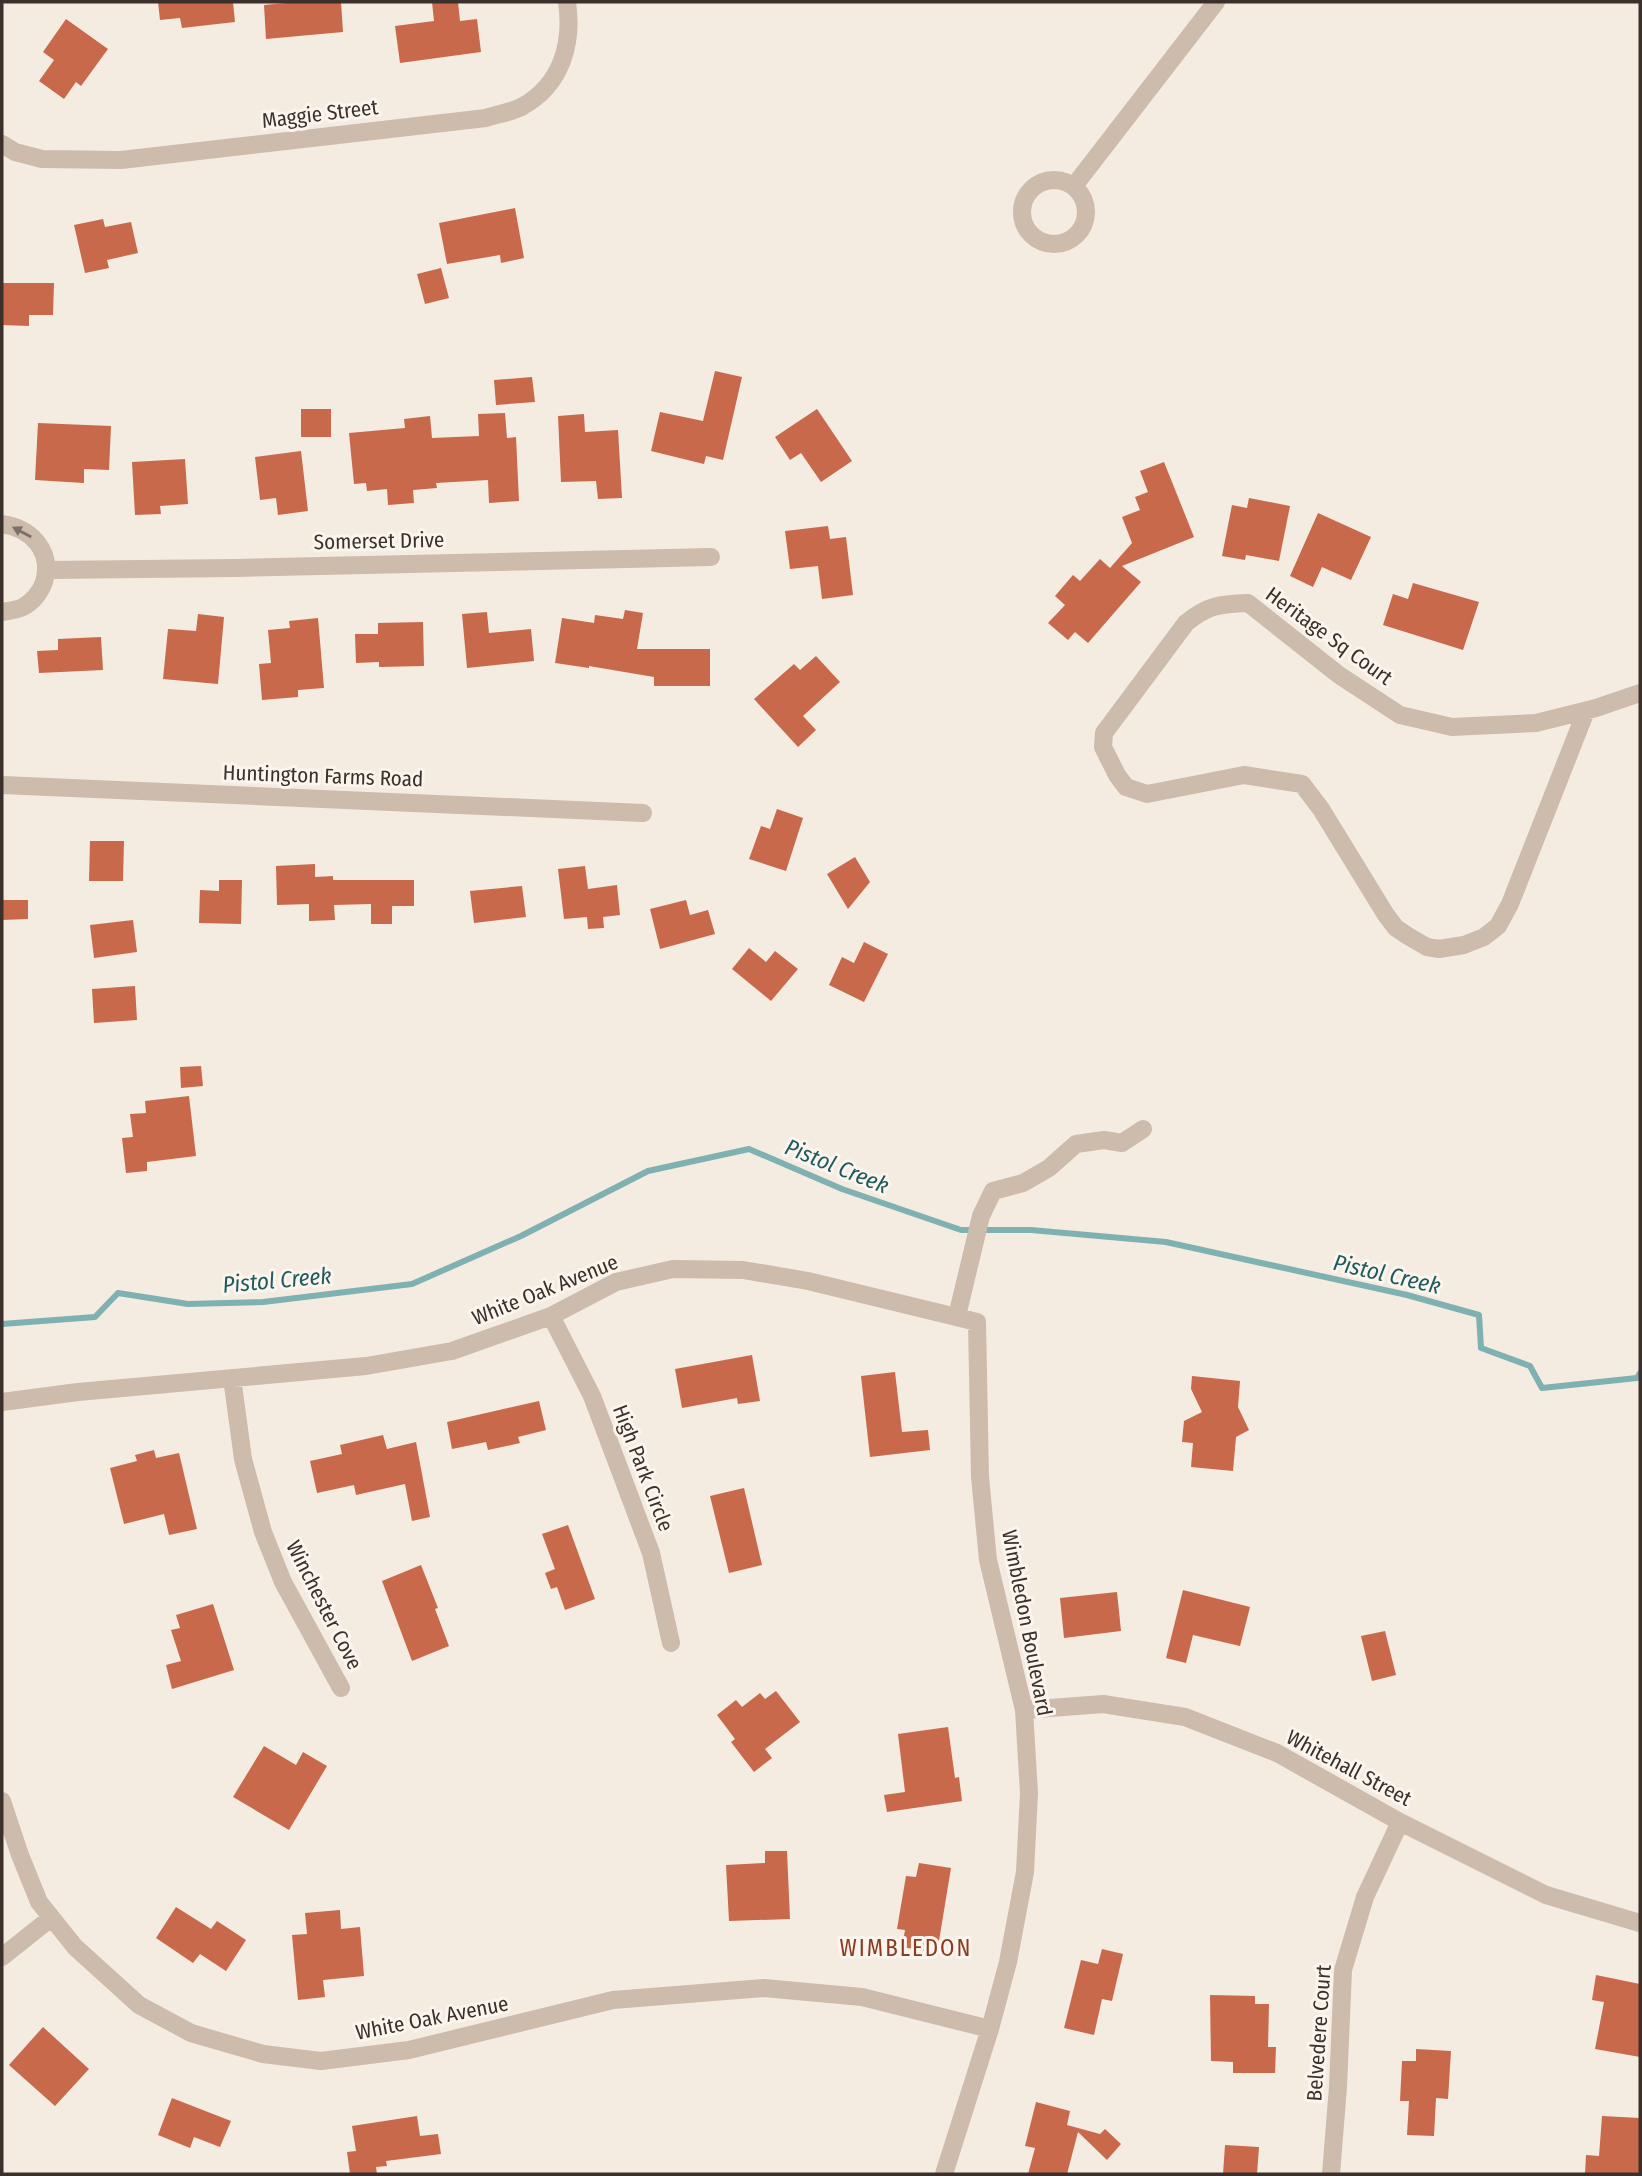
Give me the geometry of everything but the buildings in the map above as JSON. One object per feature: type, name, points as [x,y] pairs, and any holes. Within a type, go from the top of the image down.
[{"type":"street","name":"Maggie Street","points":[[2,144],[15,152],[42,159],[121,160],[486,118],[522,106],[549,86],[565,59],[570,24],[567,2]]},
{"type":"street","points":[[1074,186],[1216,2]]},
{"type":"street","points":[[2,524],[26,530],[42,547],[47,569],[41,591],[25,607],[2,612]]},
{"type":"street","name":"Somerset Drive","points":[[47,569],[236,568],[711,557]]},
{"type":"street","name":"Heritage Sq Court","points":[[1586,711],[1499,926],[1484,937],[1464,945],[1439,949],[1427,947],[1396,928],[1321,809],[1302,784],[1244,775],[1147,794],[1126,787],[1103,747],[1104,733],[1186,623],[1198,613],[1215,605],[1248,603],[1339,675],[1400,715],[1452,727],[1536,723],[1586,711],[1640,693]]},
{"type":"street","name":"Huntington Farms Road","points":[[2,785],[642,813]]},
{"type":"street","points":[[957,1317],[981,1216],[993,1191],[1023,1183],[1049,1168],[1076,1144],[1104,1140],[1122,1143],[1143,1129]]},
{"type":"street","name":"White Oak Avenue","points":[[2,1402],[78,1392],[366,1366],[452,1351],[551,1316],[616,1282],[673,1269],[743,1270],[821,1284],[977,1322]]},
{"type":"street","name":"High Park Circle","points":[[551,1316],[592,1396],[651,1553],[671,1643]]},
{"type":"street","name":"Wimbledon Boulevard","points":[[944,2174],[990,2029],[1008,1962],[1025,1872],[1029,1793],[1024,1710],[988,1560],[980,1477],[977,1322]]},
{"type":"street","name":"Winchester Cove","points":[[232,1378],[243,1459],[263,1532],[283,1582],[341,1688]]},
{"type":"street","name":"Whitehall Street","points":[[1024,1710],[1103,1704],[1185,1717],[1277,1754],[1400,1822],[1546,1895],[1640,1923]]},
{"type":"street","name":"White Oak Avenue","points":[[2,1801],[39,1902],[75,1947],[139,2005],[191,2033],[263,2054],[321,2061],[409,2050],[613,2000],[764,1988],[862,1997],[990,2029]]},
{"type":"street","name":"Belvedere Court","points":[[1331,2174],[1339,2087],[1343,1970],[1365,1897],[1400,1822]]},
{"type":"street","points":[[2,1957],[51,1917]]},
{"type":"waterway","name":"Pistol Creek","points":[[2,1324],[95,1317],[118,1293],[188,1304],[263,1302],[412,1284],[521,1236],[648,1171],[749,1149],[842,1189],[961,1230],[1031,1230],[1166,1242],[1407,1295],[1479,1315],[1481,1348],[1530,1366],[1542,1388],[1637,1378],[1640,1373]]},
{"type":"district","name":"WIMBLEDON","points":[[906,1948]]}]
